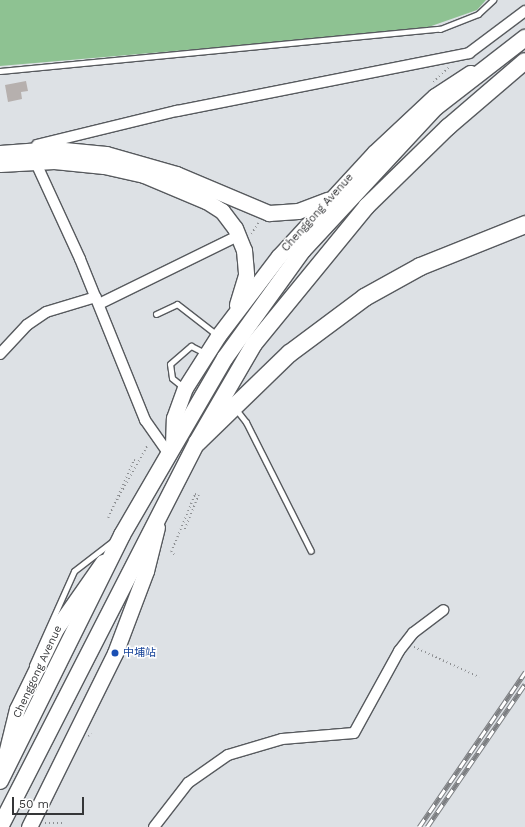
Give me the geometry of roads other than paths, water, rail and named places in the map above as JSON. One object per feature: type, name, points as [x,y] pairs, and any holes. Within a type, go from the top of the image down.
[{"type":"highway","points":[[197,442],[290,353],[364,297],[420,266],[525,224]]},
{"type":"main road","name":"Chenggong Avenue","points":[[170,448],[174,418],[184,388],[234,314],[330,198],[435,96],[501,57],[525,30]]},
{"type":"main road","points":[[0,779],[122,535],[170,448],[225,358],[303,250],[436,107],[525,38]]},
{"type":"main road","points":[[0,827],[197,442],[254,344],[323,256],[367,206],[448,127],[525,61]]},
{"type":"main road","points":[[0,153],[16,150],[99,154],[147,164],[265,212],[298,211],[330,198]]},
{"type":"main road","points":[[0,164],[35,161],[104,166],[164,182],[222,211],[243,237],[246,275],[234,314]]},
{"type":"main road","points":[[29,827],[121,639],[146,571],[162,509]]},
{"type":"main road","name":"Chenggong Avenue","points":[[0,779],[18,709],[56,629],[122,535]]},
{"type":"street","points":[[16,150],[177,111],[469,53],[525,11]]},
{"type":"street","points":[[35,161],[97,300],[145,420],[170,448]]},
{"type":"street","points":[[0,354],[27,325],[46,312],[97,300],[243,237]]},
{"type":"street","points":[[154,827],[188,783],[228,755],[282,739],[354,733],[385,670],[406,641],[443,610]]},
{"type":"lane","points":[[0,71],[440,29],[478,14],[493,0]]},
{"type":"lane","points":[[156,314],[177,304],[218,336]]},
{"type":"lane","points":[[184,388],[172,378],[170,364],[191,346],[206,354]]},
{"type":"lane","points":[[235,407],[246,422],[311,551]]},
{"type":"railway","points":[[419,827],[525,672]]},
{"type":"railway","points":[[427,827],[525,684]]},
{"type":"place","name":"中埔站","points":[[115,653]]}]
